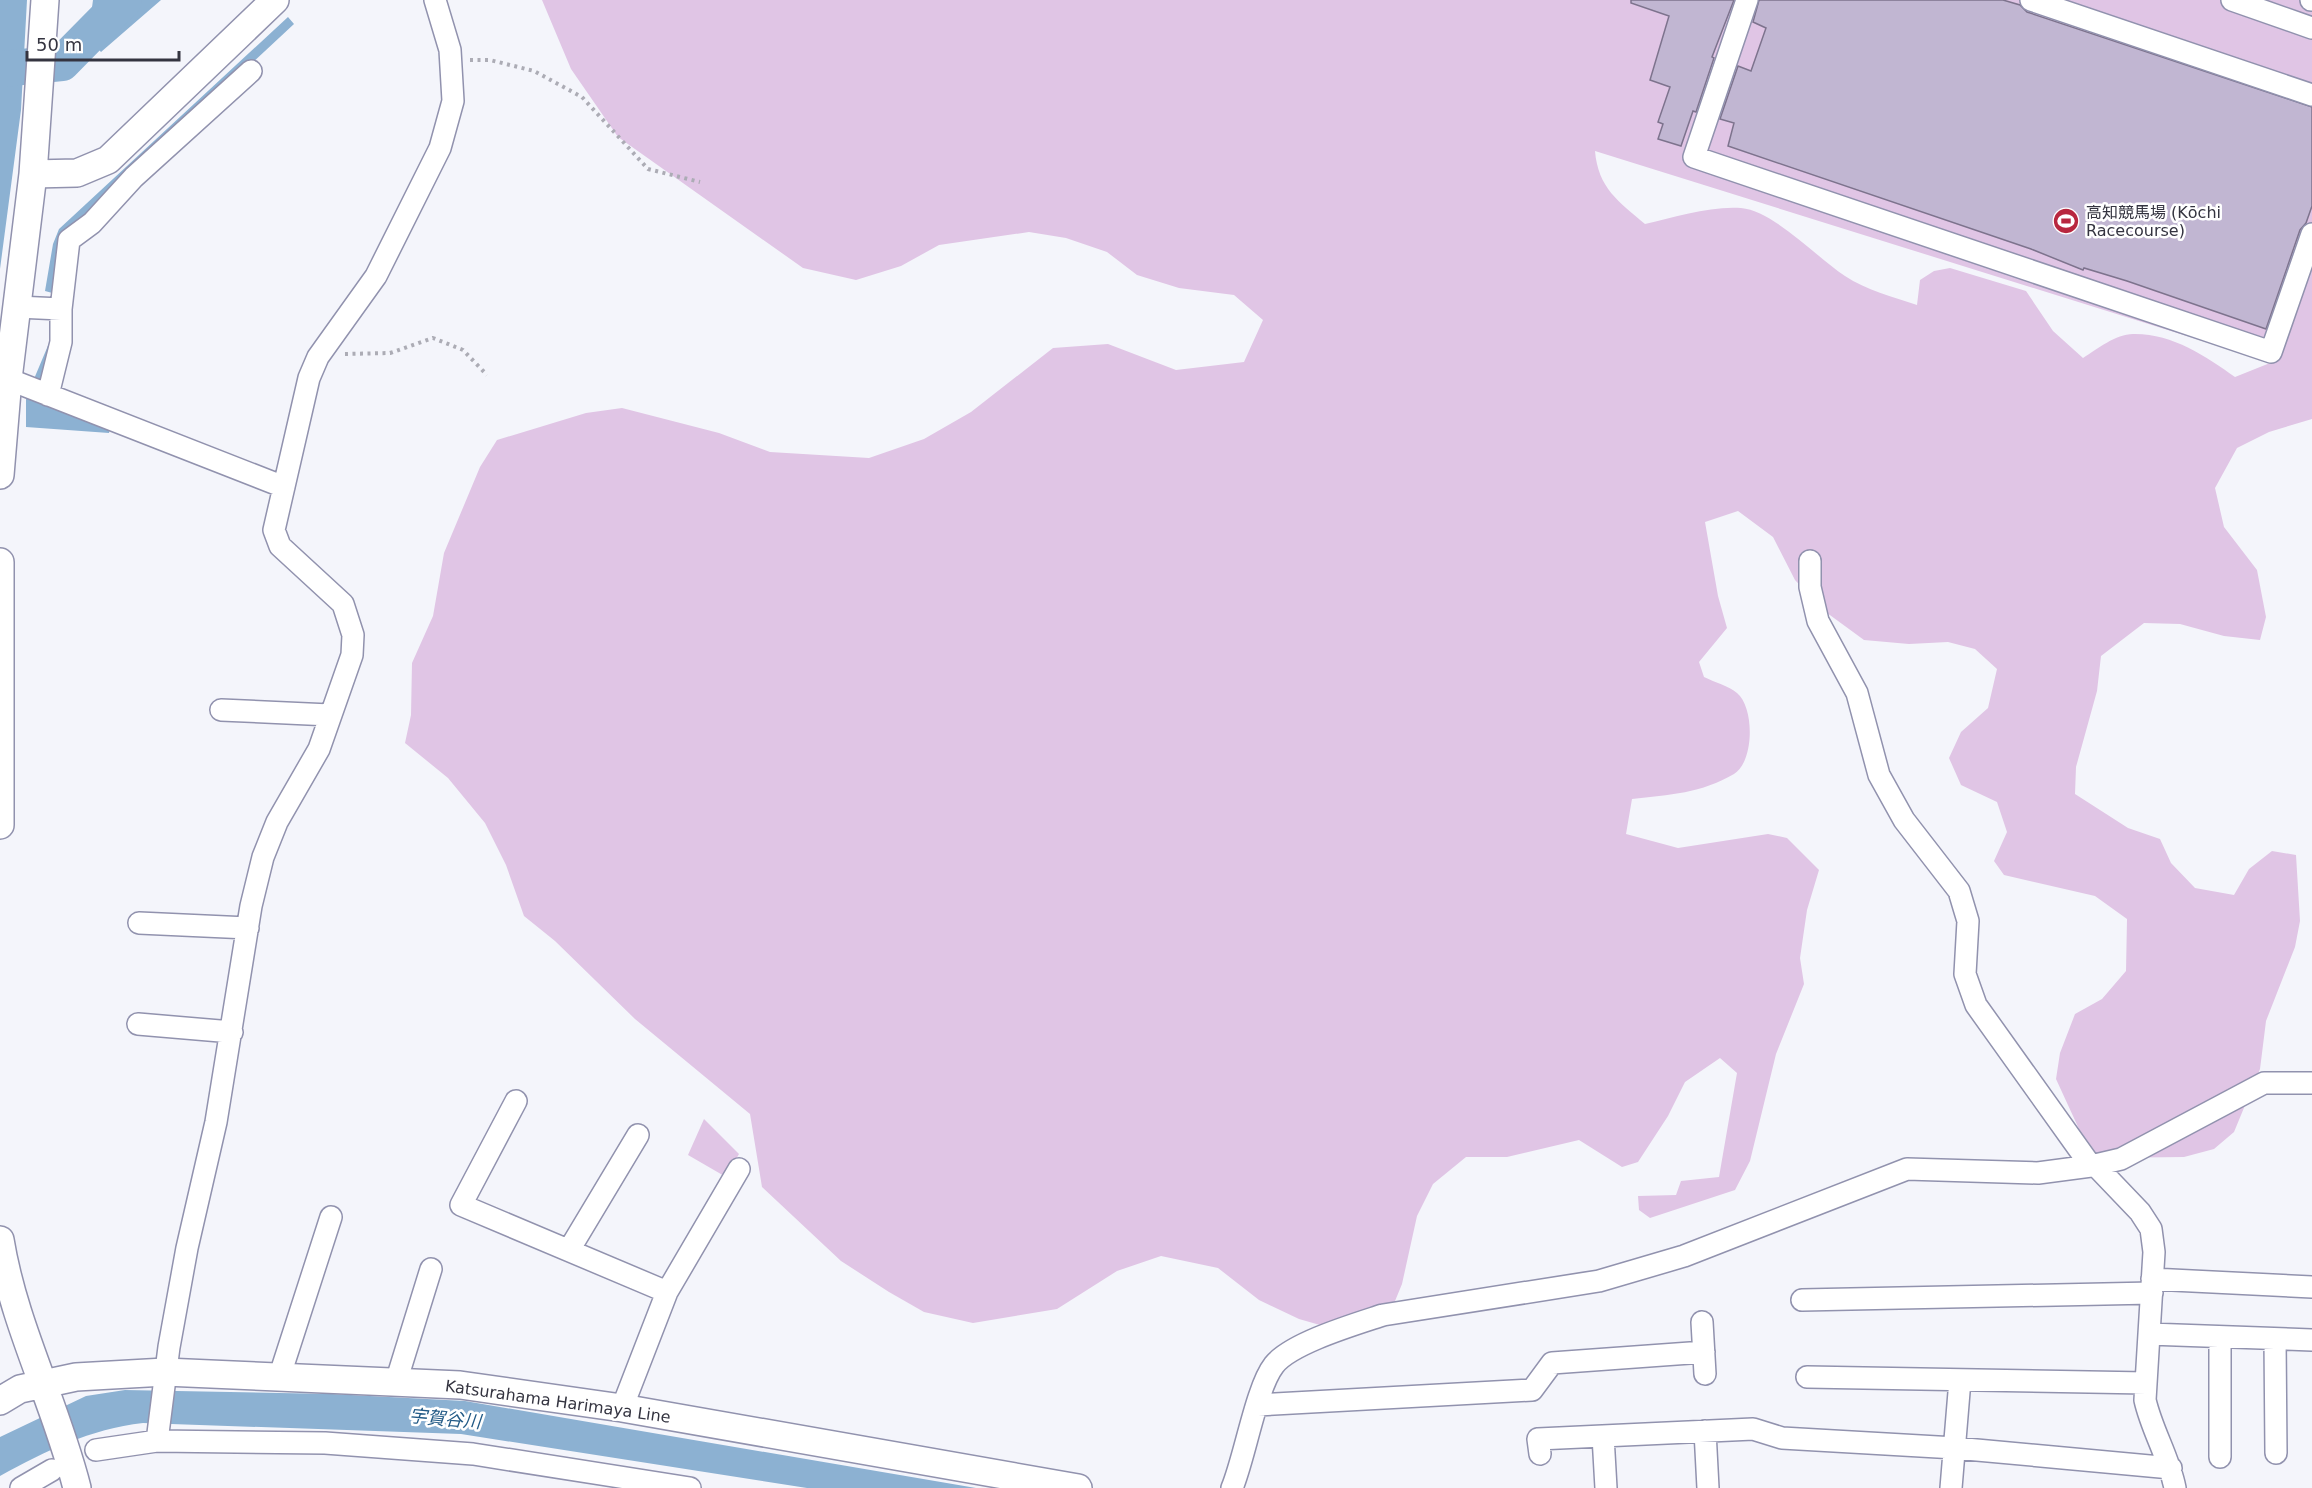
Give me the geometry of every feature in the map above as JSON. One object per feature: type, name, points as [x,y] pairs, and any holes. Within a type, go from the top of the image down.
[{"type":"main road","points":[[0,475],[32,389],[17,307],[33,174],[45,0]]},
{"type":"main road","points":[[33,174],[77,172],[108,160],[275,0]]},
{"type":"main road","points":[[0,562],[0,825]]},
{"type":"main road","points":[[0,1240],[17,1309],[48,1396],[60,1462],[77,1488]]},
{"type":"main road","name":"Katsurahama Harimaya Line","points":[[0,1401],[20,1389],[48,1396],[76,1377],[165,1380],[279,1378],[460,1385],[622,1408],[1078,1488]]},
{"type":"street","points":[[158,1436],[187,1248],[216,1122],[248,928],[263,857],[277,822],[319,749],[352,655],[353,635],[343,604],[280,546],[274,530],[309,378],[318,357],[376,276],[440,148],[453,101],[451,61],[435,0]]},
{"type":"street","points":[[1747,0],[1694,157],[2271,352],[2312,234]]},
{"type":"street","points":[[2031,0],[2312,95]]},
{"type":"street","points":[[2240,1],[2312,28]]},
{"type":"street","points":[[251,71],[134,177],[92,223],[69,240],[61,309],[62,342],[32,389],[284,487]]},
{"type":"street","points":[[17,307],[61,309]]},
{"type":"street","points":[[1810,561],[1810,587],[1818,621],[1857,693],[1879,775],[1904,820],[1959,891],[1968,921],[1965,974],[1976,1005],[2094,1166],[2140,1212],[2151,1229],[2154,1252],[2145,1400],[2150,1422],[2173,1478]]},
{"type":"street","points":[[221,710],[330,715]]},
{"type":"street","points":[[139,923],[248,928]]},
{"type":"street","points":[[138,1024],[232,1032]]},
{"type":"street","points":[[1232,1488],[1273,1365],[1286,1354],[1324,1336],[1383,1315],[1599,1281],[1684,1256],[1907,1169],[2038,1173],[2094,1166],[2121,1159],[2234,1096],[2264,1083],[2312,1083]]},
{"type":"street","points":[[516,1101],[461,1205],[667,1292]]},
{"type":"street","points":[[569,1250],[638,1135]]},
{"type":"street","points":[[622,1408],[667,1292],[739,1169]]},
{"type":"street","points":[[279,1378],[332,1217]]},
{"type":"street","points":[[396,1383],[431,1269]]},
{"type":"street","points":[[1802,1300],[2152,1286],[2312,1287]]},
{"type":"street","points":[[1702,1322],[1705,1374]]},
{"type":"street","points":[[2149,1334],[2312,1340]]},
{"type":"street","points":[[2220,1336],[2220,1457]]},
{"type":"street","points":[[2275,1339],[2276,1454]]},
{"type":"street","points":[[1258,1405],[1532,1390],[1552,1364],[1704,1352]]},
{"type":"street","points":[[1807,1377],[2146,1383]]},
{"type":"street","points":[[1951,1488],[1960,1380]]},
{"type":"street","points":[[1540,1454],[1538,1438],[1753,1428],[1782,1438],[1955,1448],[2173,1478]]},
{"type":"street","points":[[1705,1431],[1708,1488]]},
{"type":"street","points":[[96,1450],[158,1436],[324,1443],[473,1454],[690,1488]]},
{"type":"street","points":[[1603,1436],[1606,1488]]},
{"type":"street","points":[[21,1488],[60,1462]]},
{"type":"path","points":[[451,61],[490,60],[534,71],[582,97],[648,169],[700,182]]},
{"type":"path","points":[[318,357],[358,352],[390,353],[432,338],[463,350],[487,375]]},
{"type":"shaded area","points":[[542,0],[2312,0],[2312,419],[2269,432],[2237,448],[2215,488],[2224,527],[2257,570],[2266,617],[2260,640],[2224,636],[2180,624],[2144,623],[2101,656],[2097,691],[2076,767],[2075,794],[2128,828],[2160,839],[2171,863],[2195,888],[2234,895],[2249,869],[2272,851],[2296,855],[2300,921],[2295,947],[2266,1021],[2260,1069],[2234,1132],[2214,1149],[2184,1157],[2100,1158],[2079,1129],[2056,1079],[2060,1053],[2075,1014],[2102,999],[2126,971],[2127,919],[2095,896],[2004,875],[1994,861],[2007,832],[1997,802],[1961,785],[1949,758],[1961,732],[1988,708],[1997,669],[1975,649],[1948,642],[1909,644],[1864,640],[1823,610],[1795,580],[1773,537],[1738,511],[1705,522],[1718,596],[1727,628],[1699,662],[1704,677],[1726,686],[1743,700],[1747,710],[1750,735],[1745,758],[1741,768],[1734,774],[1710,785],[1685,792],[1632,799],[1626,834],[1678,848],[1768,834],[1787,838],[1819,870],[1807,910],[1800,958],[1804,984],[1776,1054],[1750,1161],[1735,1190],[1650,1218],[1639,1210],[1638,1196],[1676,1195],[1681,1181],[1719,1177],[1737,1073],[1720,1058],[1685,1082],[1668,1116],[1638,1162],[1622,1167],[1579,1140],[1507,1157],[1466,1157],[1433,1184],[1417,1216],[1402,1284],[1386,1323],[1348,1333],[1299,1319],[1259,1300],[1218,1268],[1161,1256],[1117,1271],[1057,1309],[973,1323],[924,1312],[889,1292],[841,1261],[762,1187],[750,1114],[635,1019],[555,941],[524,916],[506,865],[485,823],[448,778],[405,743],[411,715],[412,663],[433,616],[444,553],[480,467],[497,440],[586,413],[622,408],[719,433],[770,452],[869,458],[924,439],[971,412],[1053,348],[1108,344],[1176,370],[1244,362],[1263,320],[1234,295],[1179,288],[1137,275],[1107,252],[1066,238],[1029,232],[939,245],[901,266],[856,280],[803,268],[618,137],[571,69]],"holes":[[[1595,151],[2270,362],[2235,377],[2187,347],[2161,337],[2133,334],[2113,339],[2083,358],[2053,331],[2026,291],[1950,268],[1934,271],[1920,280],[1917,305],[1853,281],[1781,226],[1754,211],[1741,208],[1717,209],[1645,224],[1605,185],[1600,175]]]},
{"type":"shaded area","points":[[704,1119],[739,1154],[726,1177],[688,1155]]},
{"type":"water","points":[[0,0],[27,0],[21,110],[0,269]]},
{"type":"water","points":[[93,0],[161,0],[101,52],[83,33],[91,15]]},
{"type":"water","points":[[288,17],[294,24],[64,238],[56,294],[45,291],[53,244],[59,229]]},
{"type":"water","points":[[52,336],[45,383],[110,428],[109,433],[26,427],[26,398]]},
{"type":"water","name":"宇賀谷川","points":[[125,1390],[332,1394],[465,1401],[976,1488],[807,1488],[461,1434],[143,1423],[105,1430],[69,1442],[0,1476],[0,1437],[86,1396]]},
{"type":"building","points":[[1631,0],[1734,0],[1712,57],[1714,58],[1696,112],[1693,111],[1681,146],[1658,139],[1663,124],[1658,122],[1670,87],[1650,80],[1669,16],[1631,3]]},
{"type":"building","name":"高知競馬場 (Kōchi Racecourse)","points":[[1759,0],[2003,0],[2020,5],[2027,12],[2312,107],[2312,206],[2306,223],[2300,230],[2266,329],[2127,281],[2084,268],[2083,270],[2031,249],[1728,146],[1734,123],[1720,119],[1738,66],[1751,71],[1766,28],[1753,22]]},
{"type":"waterway","points":[[2,69],[62,63],[124,0]]},
{"type":"place","name":"高知競馬場 (Kōchi Racecourse)","points":[[2066,221]]}]
